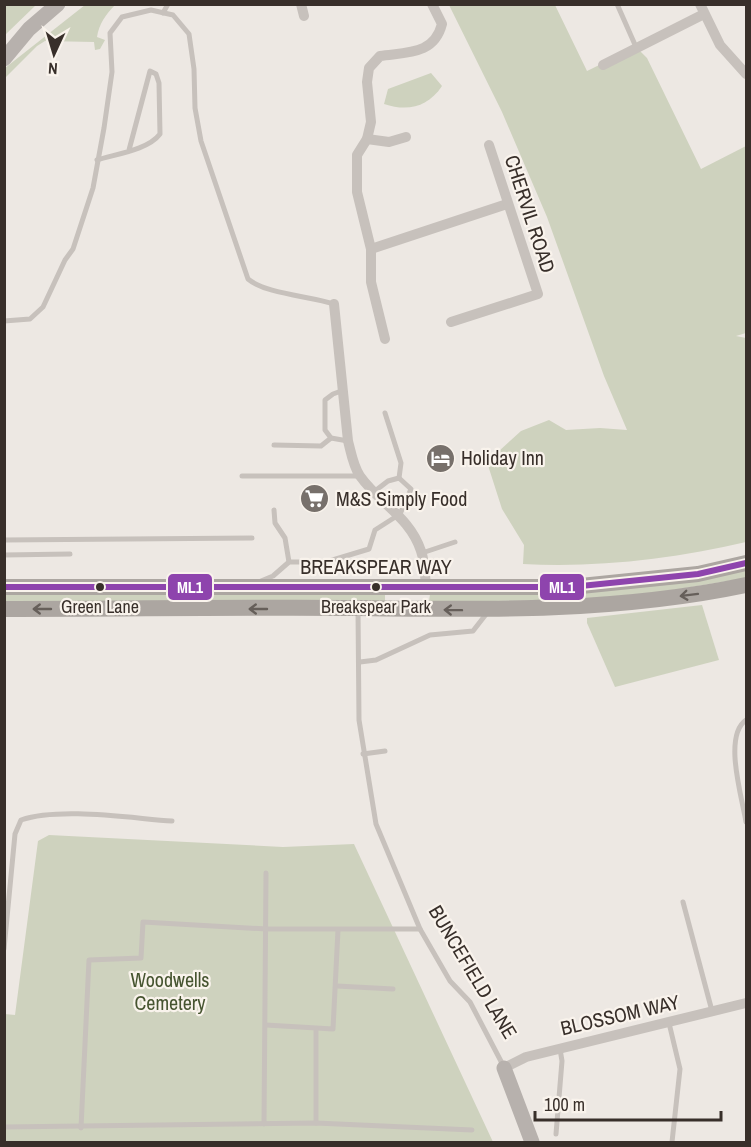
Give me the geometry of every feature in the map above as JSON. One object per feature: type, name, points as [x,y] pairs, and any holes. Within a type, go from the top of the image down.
[{"type":"main road","name":"BREAKSPEAR WAY","points":[[4,587],[571,587],[698,574],[747,563]]},
{"type":"main road","points":[[4,609],[489,610],[622,604],[704,594],[747,585]]},
{"type":"street","points":[[4,59],[29,28],[58,4]]},
{"type":"street","points":[[301,4],[304,16]]},
{"type":"street","points":[[385,339],[370,282],[371,249],[357,192],[357,155],[368,139],[371,122],[367,82],[369,68],[380,56],[428,48],[439,36],[442,24],[432,4]]},
{"type":"street","points":[[603,65],[702,9],[725,52],[747,74]]},
{"type":"street","points":[[368,139],[389,142],[406,137]]},
{"type":"street","name":"CHERVIL ROAD","points":[[451,322],[537,294],[489,146]]},
{"type":"street","points":[[371,249],[507,204]]},
{"type":"street","points":[[334,304],[348,441],[360,476],[400,514],[422,553],[426,588]]},
{"type":"street","name":"BLOSSOM WAY","points":[[504,1068],[526,1057],[747,1003]]},
{"type":"street","name":"BUNCEFIELD LANE","points":[[504,1068],[532,1143]]},
{"type":"lane","points":[[163,13],[168,4]]},
{"type":"lane","points":[[617,4],[636,47]]},
{"type":"lane","points":[[4,321],[30,319],[43,307],[82,225],[97,160],[112,72],[110,33],[122,17],[151,10],[173,15],[189,34],[194,69],[195,108],[201,141],[248,279],[263,289],[310,296],[334,304]]},
{"type":"lane","points":[[97,160],[129,150],[156,139],[160,134],[159,83],[156,74],[150,71],[147,75],[129,150]]},
{"type":"lane","points":[[344,390],[333,393],[325,400],[325,430],[331,438],[348,441]]},
{"type":"lane","points":[[386,413],[401,463],[399,478]]},
{"type":"lane","points":[[274,445],[321,446],[331,438]]},
{"type":"lane","points":[[242,476],[360,476]]},
{"type":"lane","points":[[375,490],[388,481],[399,478]]},
{"type":"lane","points":[[246,588],[273,576],[289,562],[326,561],[369,549],[375,530],[400,514],[411,489],[399,478]]},
{"type":"lane","points":[[274,510],[277,528],[283,532],[285,538],[289,562]]},
{"type":"lane","points":[[4,540],[252,538]]},
{"type":"lane","points":[[422,553],[455,542]]},
{"type":"lane","points":[[4,555],[70,554]]},
{"type":"lane","name":"BUNCEFIELD LANE","points":[[358,608],[360,662],[358,691],[363,754],[376,824],[420,929],[450,981],[470,1002],[504,1068]]},
{"type":"lane","points":[[360,662],[376,660],[430,635],[473,631],[489,610]]},
{"type":"lane","points":[[747,720],[741,724],[735,736],[734,750],[747,822]]},
{"type":"lane","points":[[363,754],[385,751]]},
{"type":"lane","points":[[4,949],[15,834],[21,820],[46,815],[172,821]]},
{"type":"lane","points":[[264,1124],[266,873]]},
{"type":"lane","points":[[682,902],[712,1012]]},
{"type":"lane","points":[[81,1128],[88,960],[141,958],[143,922],[267,929],[420,929]]},
{"type":"lane","points":[[266,1025],[333,1029],[337,987],[338,930]]},
{"type":"lane","points":[[337,987],[393,989]]},
{"type":"lane","points":[[669,1023],[680,1069],[672,1143]]},
{"type":"lane","points":[[316,1029],[316,1122]]},
{"type":"lane","points":[[556,1134],[562,1060],[560,1048]]},
{"type":"lane","points":[[4,1127],[81,1128],[316,1122],[472,1130]]},
{"type":"green space","points":[[5,4],[36,4],[36,5],[5,35]]},
{"type":"green space","points":[[85,5],[115,5],[99,28],[97,37],[105,40],[100,49],[95,50],[94,42],[45,41],[5,78],[5,68]]},
{"type":"green space","points":[[449,5],[555,5],[587,71],[636,47],[647,58],[701,169],[746,146],[746,333],[736,336],[746,338],[746,542],[635,561],[579,565],[523,564],[524,545],[502,509],[485,456],[499,451],[521,431],[549,420],[566,430],[600,428],[627,430],[604,376],[547,217],[502,112]]},
{"type":"green space","points":[[431,73],[442,86],[424,103],[401,108],[384,104],[388,89]]},
{"type":"green space","points":[[746,569],[746,578],[661,592],[572,600],[429,602],[430,594]]},
{"type":"green space","points":[[4,595],[385,595],[385,602],[5,603]]},
{"type":"green space","points":[[702,605],[719,660],[615,687],[587,623],[587,618]]},
{"type":"green space","name":"Woodwells Cemetery","points":[[49,835],[283,847],[354,844],[493,1142],[5,1142],[5,1014],[15,1015],[38,841]]},
{"type":"transit line","name":"ML1","points":[[4,587],[571,587],[698,574],[746,563]]},
{"type":"place","name":"Holiday Inn","points":[[440,458]]},
{"type":"place","name":"M&S Simply Food","points":[[315,499]]},
{"type":"place","name":"Green Lane","points":[[100,587]]},
{"type":"place","name":"Breakspear Park","points":[[376,587]]}]
